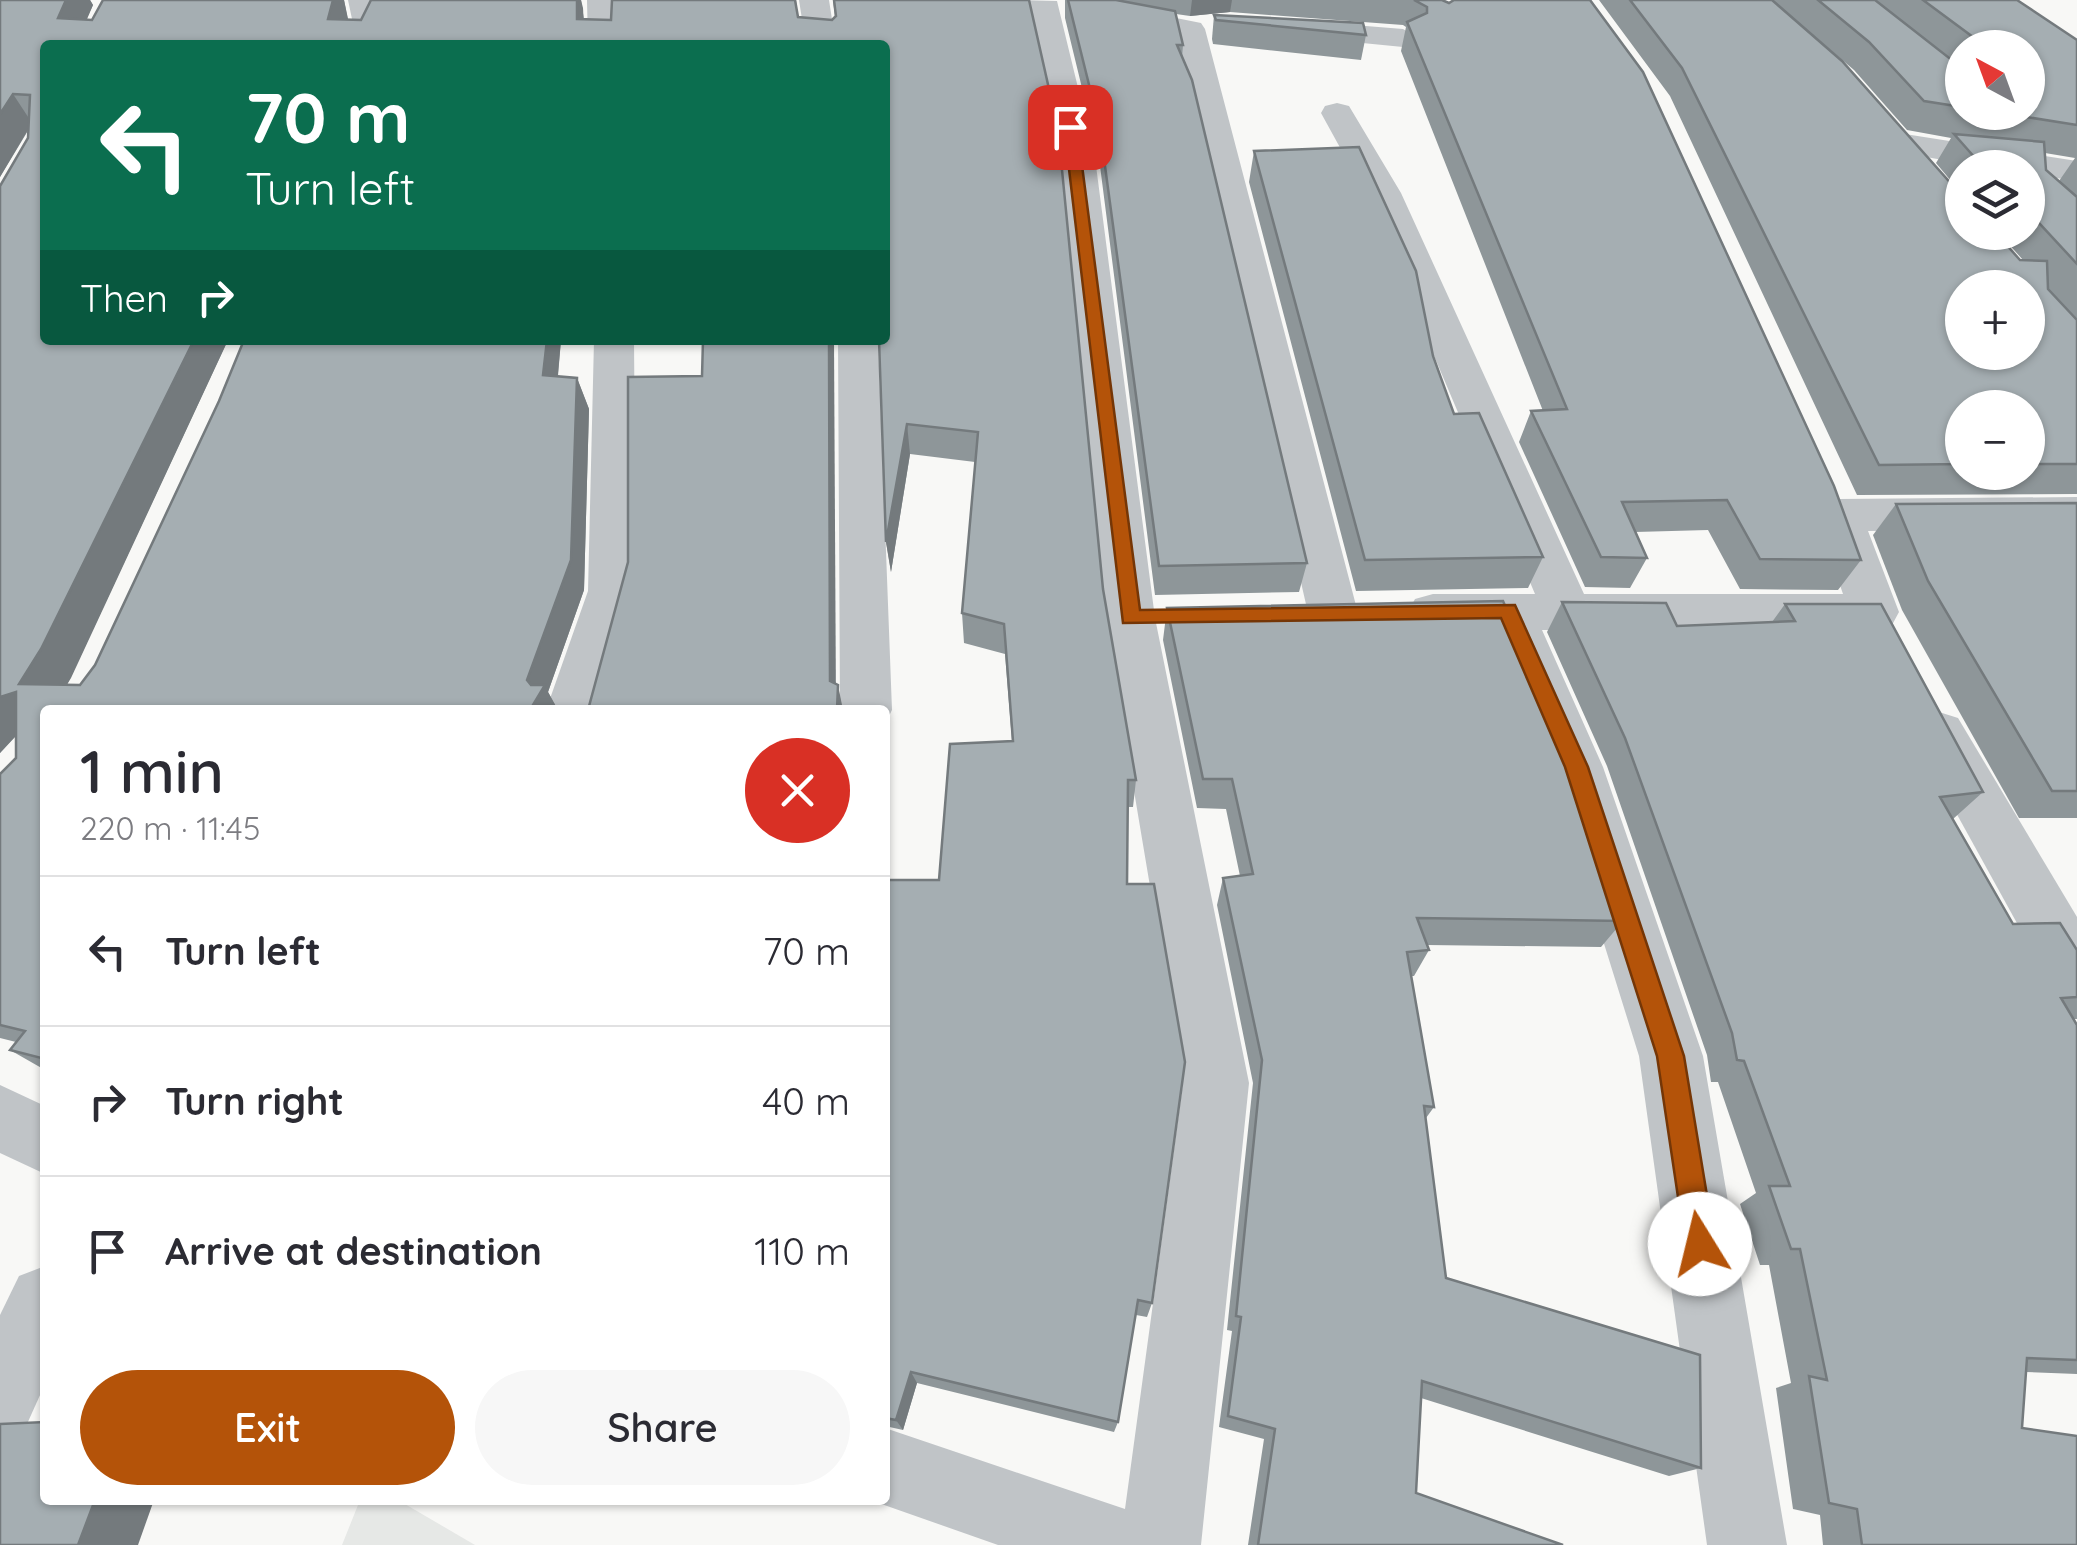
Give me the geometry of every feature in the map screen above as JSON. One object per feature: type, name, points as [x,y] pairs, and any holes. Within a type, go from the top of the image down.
[{"type":"street","points":[[360,40],[367,19],[362,0]]},
{"type":"street","points":[[602,0],[603,40]]},
{"type":"street","points":[[814,0],[820,40]]},
{"type":"street","points":[[1161,1545],[1216,1082],[1078,158],[1037,1],[1202,27],[1348,613],[1874,612]]},
{"type":"street","points":[[1268,28],[1404,38]]},
{"type":"street","points":[[1337,113],[1383,194],[1537,610],[1576,767],[1670,1056],[1747,1545]]},
{"type":"street","points":[[1927,182],[1882,129],[1954,150]]},
{"type":"street","points":[[574,705],[612,592],[614,345]]},
{"type":"street","points":[[858,345],[866,705]]},
{"type":"street","points":[[2077,513],[1831,497],[1874,612],[1992,831],[2077,972]]},
{"type":"street","points":[[0,1118],[40,1138]]},
{"type":"street","points":[[0,1397],[40,1313]]},
{"type":"street","points":[[890,1469],[1116,1545]]},
{"type":"shaded area","points":[[358,1505],[407,1505],[475,1545],[342,1545]]},
{"type":"building","points":[[0,0],[66,0],[58,18],[92,20],[103,0],[333,0],[328,19],[361,20],[371,0],[577,0],[577,19],[611,20],[612,0],[795,0],[798,17],[832,20],[836,16],[834,0],[1029,0],[1058,129],[1103,589],[1136,780],[1128,780],[1127,884],[1154,884],[1185,1062],[1152,1303],[1138,1300],[1118,1422],[911,1372],[896,1420],[890,1419],[890,880],[939,880],[950,744],[1013,741],[1004,624],[962,613],[978,432],[907,424],[886,542],[879,345],[890,345],[890,40],[40,40],[40,345],[192,345],[41,649],[19,684],[80,685],[95,665],[242,345],[546,345],[543,375],[577,378],[571,560],[527,680],[531,685],[545,685],[533,705],[40,705],[40,1058],[10,1050],[25,1031],[0,1025],[0,774],[16,758],[16,692],[0,697],[0,186],[28,138],[30,95],[13,94],[0,114]]},
{"type":"building","points":[[1068,0],[1116,0],[1175,11],[1183,45],[1177,45],[1192,80],[1307,563],[1159,566],[1100,129]]},
{"type":"building","points":[[1414,0],[1590,0],[1643,72],[1834,486],[1861,560],[1760,559],[1727,500],[1622,502],[1647,558],[1601,557],[1531,411],[1567,409],[1407,22],[1427,13],[1427,7]]},
{"type":"building","points":[[1630,0],[1772,0],[1842,61],[1945,177],[1945,250],[2011,250],[2020,260],[2047,261],[2048,289],[2077,320],[2077,464],[2045,464],[2045,390],[1945,390],[1945,464],[1879,465],[1682,68]]},
{"type":"building","points":[[1818,0],[1875,0],[1945,55],[1945,104],[1924,101],[1869,42]]},
{"type":"building","points":[[1923,0],[2017,0],[2077,40],[2077,125],[2045,120],[2045,30],[1963,30]]},
{"type":"building","points":[[1214,15],[1363,23],[1366,35],[1216,20]]},
{"type":"building","points":[[1954,134],[2044,142],[2045,150],[1968,150]]},
{"type":"building","points":[[1359,147],[1416,271],[1433,356],[1454,414],[1479,413],[1543,557],[1365,560],[1254,151]]},
{"type":"building","points":[[2045,156],[2046,170],[2077,197],[2077,264],[2045,229]]},
{"type":"building","points":[[703,345],[829,345],[830,681],[838,685],[837,705],[589,705],[628,562],[628,377],[702,376]]},
{"type":"building","points":[[2077,503],[2077,791],[2052,791],[1928,581],[1896,504]]},
{"type":"building","points":[[1503,601],[1563,738],[1623,921],[1417,918],[1429,950],[1407,952],[1434,1107],[1424,1106],[1446,1278],[1700,1355],[1701,1468],[1422,1381],[1416,1493],[1563,1545],[1258,1545],[1275,1429],[1228,1416],[1241,1317],[1236,1316],[1262,1060],[1223,878],[1253,874],[1232,779],[1203,779],[1167,608]]},
{"type":"building","points":[[1562,602],[1666,603],[1677,626],[1795,621],[1785,604],[1881,604],[1983,792],[1940,797],[2013,924],[2060,923],[2077,950],[2077,997],[2061,998],[2077,1025],[2077,1360],[2027,1358],[2022,1428],[2077,1436],[2077,1545],[1862,1545],[1857,1509],[1829,1503],[1809,1376],[1827,1380],[1800,1249],[1791,1249],[1769,1186],[1790,1186],[1744,1061],[1737,1060],[1732,1033],[1625,738]]},
{"type":"building","points":[[40,1422],[40,1505],[93,1505],[78,1545],[0,1545],[0,1424]]},
{"type":"route","points":[[1070,127],[1078,158],[1130,618],[1508,610],[1576,767],[1670,1056],[1700,1244]]}]
